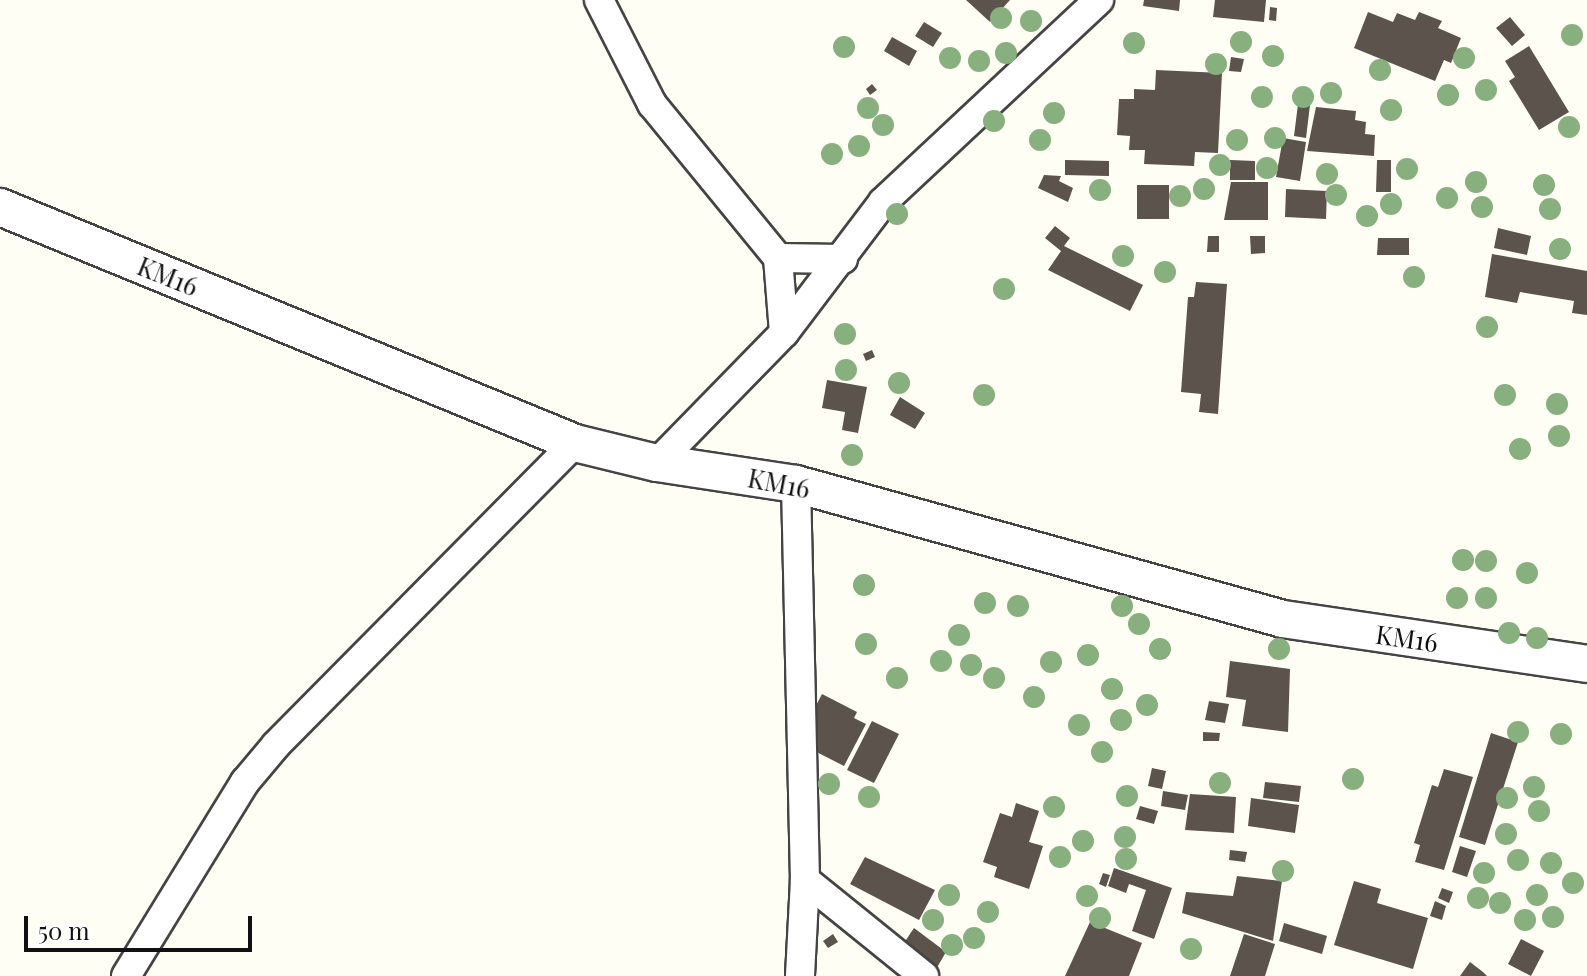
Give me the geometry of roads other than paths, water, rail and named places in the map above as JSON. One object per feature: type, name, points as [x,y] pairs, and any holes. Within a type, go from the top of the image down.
[{"type":"street","points":[[599,0],[652,104],[778,258],[784,333]]},
{"type":"street","points":[[657,463],[784,333],[843,259],[883,202],[1099,0]]},
{"type":"street","name":"KM16","points":[[0,207],[575,443],[657,463],[796,484],[1283,619],[1587,664]]},
{"type":"street","points":[[778,258],[843,259]]},
{"type":"street","points":[[126,976],[245,782],[276,745],[575,443]]},
{"type":"street","points":[[796,484],[805,880],[800,976]]},
{"type":"street","points":[[805,880],[924,976]]}]
